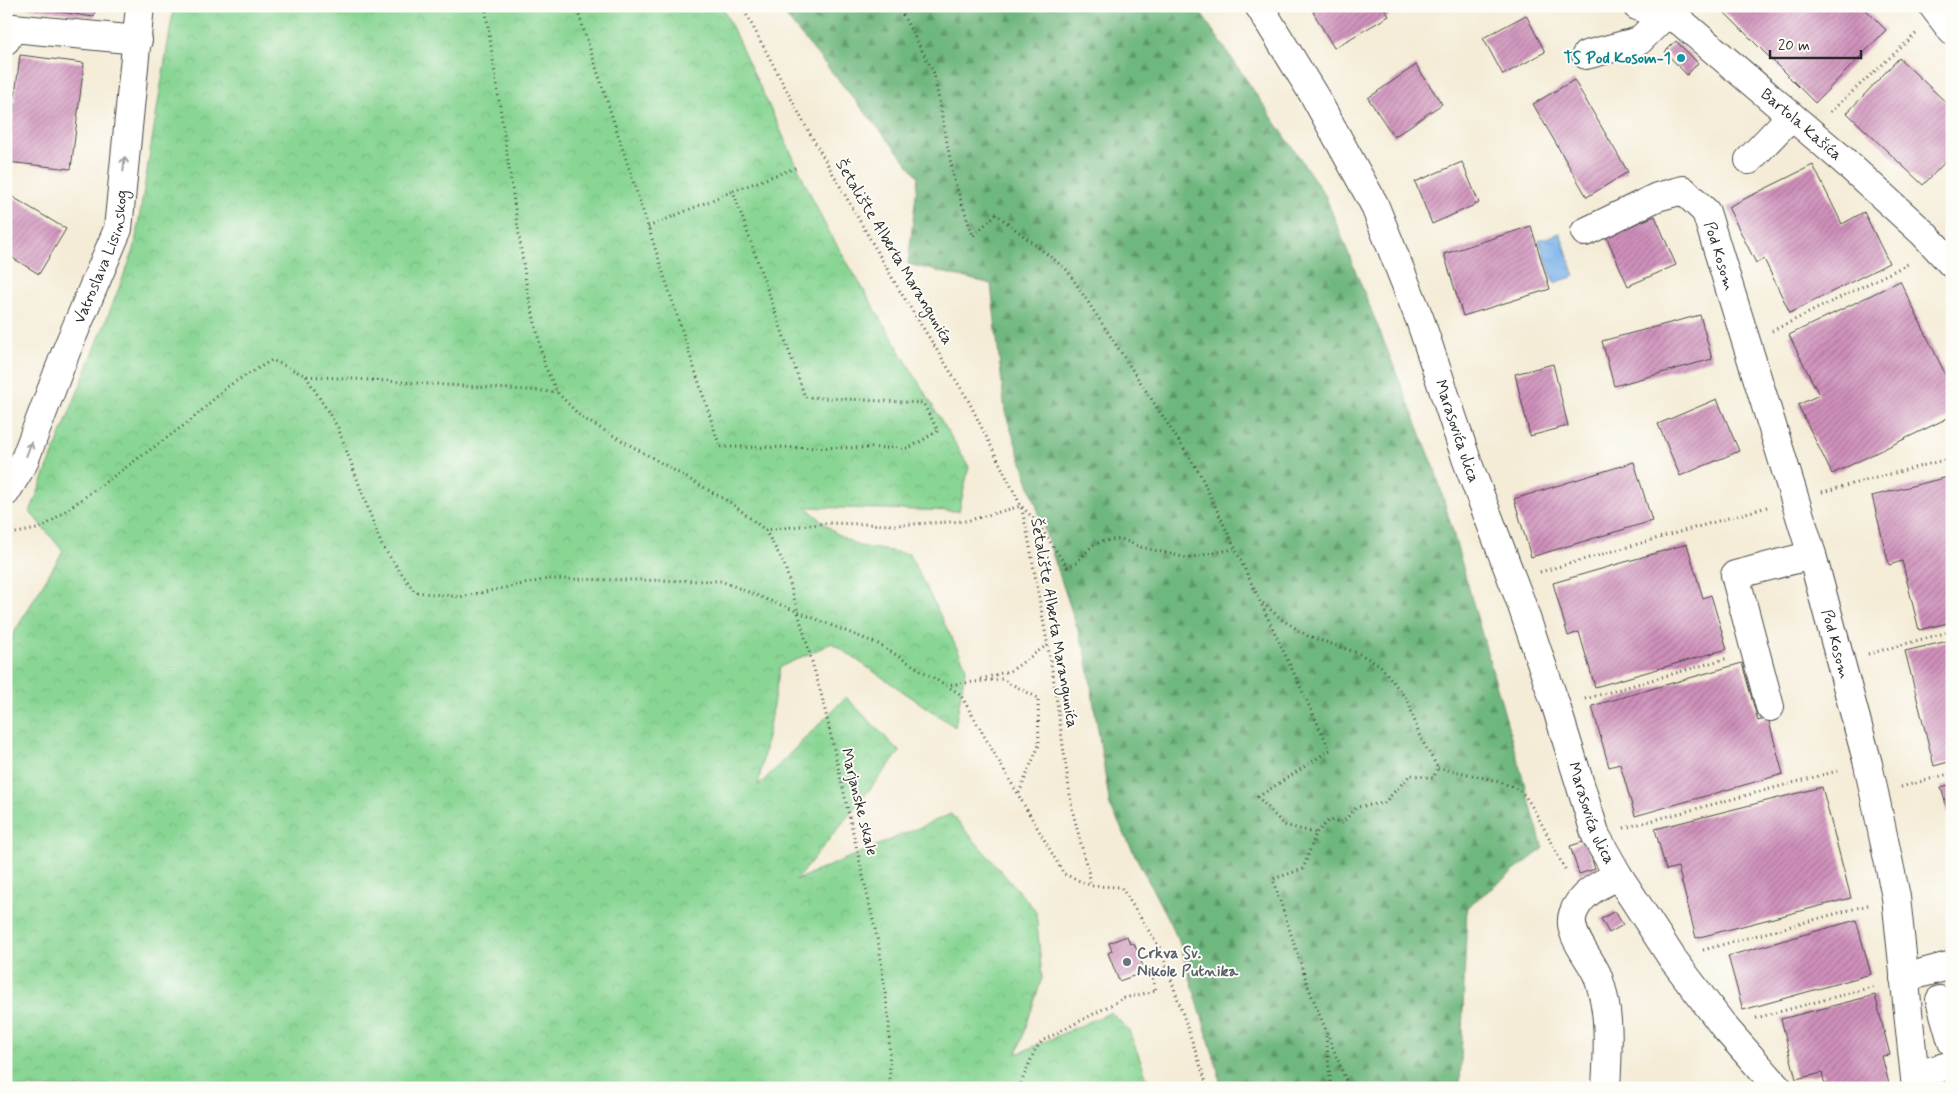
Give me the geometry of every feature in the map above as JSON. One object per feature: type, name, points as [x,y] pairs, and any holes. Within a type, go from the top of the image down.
[{"type":"street","name":"Vatroslava Lisinskog","points":[[6,492],[23,464],[118,229],[140,6]]},
{"type":"street","name":"Marasovića ulica","points":[[1259,6],[1316,97],[1374,204],[1420,320],[1467,461],[1513,579],[1556,706],[1596,836],[1618,875],[1672,958],[1725,1028],[1778,1088]]},
{"type":"street","name":"Bartola Kašića","points":[[1637,6],[1680,21],[1915,226],[1952,264]]},
{"type":"street","points":[[1933,6],[1952,31]]},
{"type":"street","points":[[1586,55],[1639,41],[1664,16]]},
{"type":"street","points":[[6,40],[12,28],[138,40]]},
{"type":"street","points":[[1749,160],[1791,116]]},
{"type":"street","name":"Pod Kosom","points":[[1585,232],[1657,197],[1683,190],[1706,212],[1808,496],[1812,555],[1868,764],[1896,897],[1891,981],[1916,1081]]},
{"type":"street","points":[[1770,707],[1735,575],[1812,555]]},
{"type":"street","name":"Marasovića ulica","points":[[1582,896],[1618,875]]},
{"type":"street","points":[[1582,896],[1572,916],[1577,941],[1598,975],[1607,1010],[1608,1051],[1606,1088]]},
{"type":"street","points":[[1891,981],[1952,965]]},
{"type":"street","points":[[1940,1000],[1952,1042]]},
{"type":"street","points":[[1916,1081],[1952,1065]]},
{"type":"path","points":[[485,6],[527,289],[544,366],[557,392],[581,417],[731,503],[765,530],[827,523],[896,525],[966,521],[1021,506],[1036,521],[1067,567],[1076,564],[1093,545],[1103,541],[1121,539],[1140,547],[1187,558],[1234,549]]},
{"type":"path","points":[[576,6],[720,447],[909,448],[938,431],[923,403],[805,397],[733,191]]},
{"type":"path","name":"Šetalište Alberta Marangunića","points":[[742,6],[804,123],[898,288],[967,398],[1021,506],[1047,645],[1072,809],[1092,886]]},
{"type":"path","points":[[898,6],[934,73],[954,180],[973,236],[996,214],[1067,270],[1199,472],[1330,750],[1258,796],[1284,825],[1316,833]]},
{"type":"path","points":[[1829,113],[1897,50]]},
{"type":"path","points":[[648,227],[733,191],[798,167]]},
{"type":"path","points":[[1780,327],[1896,270]]},
{"type":"path","points":[[6,535],[42,528],[190,421],[228,386],[272,360],[306,376],[557,392]]},
{"type":"path","points":[[306,376],[338,428],[382,546],[415,592],[460,597],[548,579],[721,581],[878,644],[960,694],[1064,874],[1092,886],[1121,887],[1161,950],[1205,1079],[1206,1088]]},
{"type":"path","points":[[1513,579],[1808,496],[1952,458]]},
{"type":"path","name":"Marjanske skale","points":[[765,530],[784,563],[822,698],[879,946],[889,1022],[890,1088]]},
{"type":"path","points":[[1260,601],[1280,619],[1308,636],[1358,653],[1380,665],[1408,701],[1420,738],[1438,768],[1488,779],[1520,791],[1582,896]]},
{"type":"path","points":[[1877,651],[1952,631]]},
{"type":"path","points":[[971,682],[1012,670],[1047,645]]},
{"type":"path","points":[[1584,699],[1736,656]]},
{"type":"path","points":[[945,685],[1002,679],[1038,698],[1039,745],[1019,794]]},
{"type":"path","points":[[1638,824],[1868,764]]},
{"type":"path","points":[[1349,1088],[1308,986],[1274,879],[1303,868],[1316,833],[1329,820],[1342,823],[1357,807],[1384,802],[1410,775],[1433,778],[1438,768]]},
{"type":"path","points":[[1909,785],[1952,773]]},
{"type":"path","points":[[1710,948],[1846,911]]},
{"type":"path","points":[[1019,1088],[1035,1050],[1042,1041],[1124,998],[1156,991],[1150,969],[1167,968]]},
{"type":"path","points":[[1758,1018],[1891,981]]},
{"type":"path","points":[[1325,1030],[1331,1088]]},
{"type":"green space","points":[[174,6],[722,6],[825,225],[969,467],[959,511],[806,507],[837,534],[859,546],[909,554],[966,666],[955,727],[832,643],[780,667],[758,786],[846,697],[900,752],[796,880],[951,814],[1036,911],[1042,978],[1017,1054],[1111,1012],[1129,1031],[1151,1088],[6,1088],[6,646],[63,551],[30,512],[134,250]]},
{"type":"green space","points":[[777,6],[1196,6],[1325,195],[1435,469],[1543,849],[1467,907],[1460,1088],[1220,1088],[1219,1074],[1179,941],[1110,806],[1086,654],[1005,412],[991,284],[908,264],[918,176]]},
{"type":"water","points":[[1560,233],[1575,276],[1554,283],[1539,240]]},
{"type":"building","points":[[19,6],[95,6],[94,17]]},
{"type":"building","points":[[1323,6],[1383,6],[1389,16],[1334,48],[1313,12]]},
{"type":"building","points":[[1718,6],[1862,6],[1886,30],[1815,103]]},
{"type":"building","points":[[1526,15],[1545,52],[1503,75],[1483,38]]},
{"type":"building","name":"TS Pod Kosom-1","points":[[1676,41],[1698,63],[1687,75],[1665,52]]},
{"type":"building","points":[[20,55],[84,63],[71,169],[7,162]]},
{"type":"building","points":[[1899,58],[1952,108],[1952,155],[1923,185],[1847,113]]},
{"type":"building","points":[[1416,65],[1442,104],[1394,137],[1368,98]]},
{"type":"building","points":[[1574,80],[1628,172],[1587,197],[1533,104]]},
{"type":"building","points":[[1462,162],[1479,203],[1432,224],[1415,182]]},
{"type":"building","points":[[1813,165],[1842,224],[1864,212],[1889,263],[1790,313],[1764,259],[1756,263],[1728,207]]},
{"type":"building","points":[[6,193],[66,229],[39,274],[6,254]]},
{"type":"building","points":[[1655,216],[1676,265],[1628,286],[1606,236]]},
{"type":"building","points":[[1531,226],[1550,289],[1463,316],[1444,254]]},
{"type":"building","points":[[1900,281],[1952,388],[1952,416],[1832,474],[1798,405],[1819,395],[1789,335]]},
{"type":"building","points":[[1700,315],[1712,359],[1614,386],[1602,341]]},
{"type":"building","points":[[1553,364],[1568,426],[1530,436],[1515,374]]},
{"type":"building","points":[[1717,399],[1739,451],[1680,476],[1658,424]]},
{"type":"building","points":[[1634,462],[1652,521],[1531,557],[1514,499]]},
{"type":"building","points":[[1952,476],[1952,622],[1919,630],[1902,561],[1889,565],[1872,496]]},
{"type":"building","points":[[1687,544],[1703,598],[1711,595],[1727,649],[1595,687],[1579,632],[1568,636],[1553,583]]},
{"type":"building","points":[[1952,640],[1952,761],[1934,766],[1905,651]]},
{"type":"building","points":[[1742,663],[1758,721],[1768,718],[1783,774],[1635,816],[1620,764],[1609,767],[1592,706]]},
{"type":"building","points":[[1952,784],[1952,824],[1951,824],[1941,787]]},
{"type":"building","points":[[1822,787],[1851,898],[1696,938],[1678,867],[1666,870],[1655,829]]},
{"type":"building","points":[[1586,841],[1595,869],[1579,874],[1570,846]]},
{"type":"building","points":[[1615,911],[1623,925],[1609,933],[1601,919]]},
{"type":"building","points":[[1856,920],[1871,974],[1743,1010],[1728,956]]},
{"type":"building","name":"Crkva Sv. Nikole Putnika","points":[[1127,936],[1130,944],[1134,943],[1145,972],[1119,981],[1108,953],[1112,951],[1109,943]]},
{"type":"building","points":[[1875,995],[1890,1055],[1882,1056],[1890,1088],[1826,1088],[1822,1073],[1796,1079],[1781,1019]]},
{"type":"place","name":"TS Pod Kosom-1","points":[[1681,58]]},
{"type":"place","name":"Crkva Sv. Nikole Putnika","points":[[1127,962]]}]
